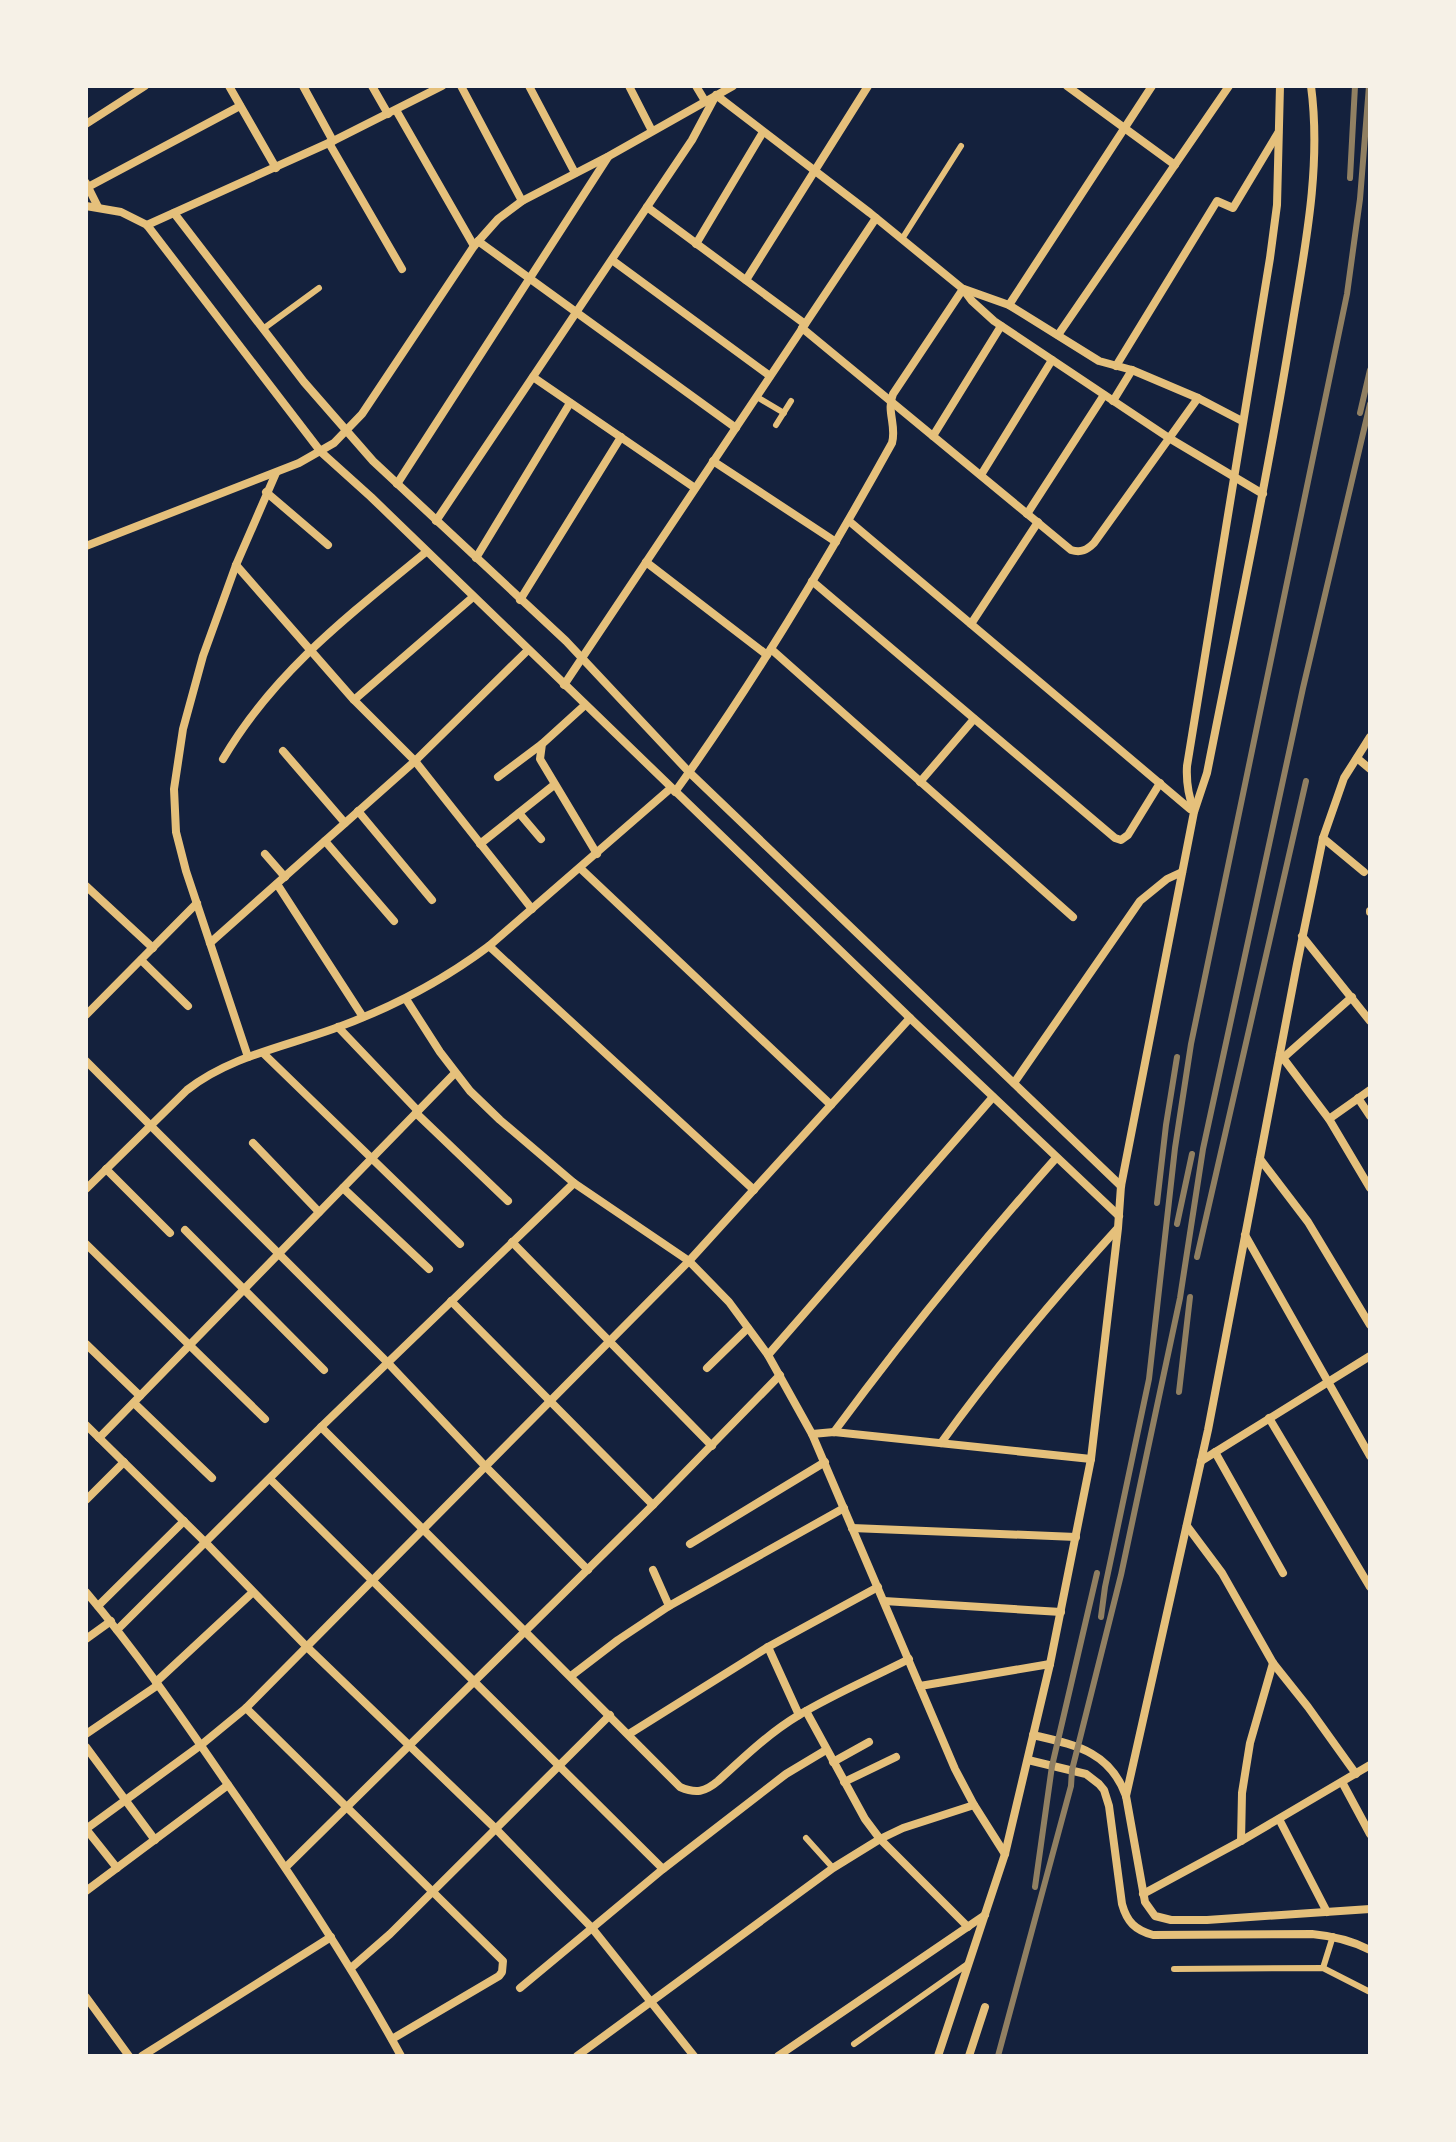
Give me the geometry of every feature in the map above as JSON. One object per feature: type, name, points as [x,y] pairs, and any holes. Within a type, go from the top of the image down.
[{"type":"street","points":[[86,124],[145,86]]},
{"type":"street","points":[[229,86],[276,168]]},
{"type":"street","points":[[303,86],[402,269]]},
{"type":"street","points":[[372,86],[392,112],[476,244],[530,278],[736,428]]},
{"type":"street","points":[[147,225],[331,142],[441,86]]},
{"type":"street","points":[[461,86],[522,201]]},
{"type":"street","points":[[529,86],[575,173]]},
{"type":"street","points":[[629,86],[652,131]]},
{"type":"street","points":[[696,86],[705,101]]},
{"type":"street","points":[[86,546],[321,452],[362,414],[476,244],[498,219],[522,201],[733,86]]},
{"type":"street","points":[[746,280],[868,86]]},
{"type":"street","points":[[1009,305],[1152,86]]},
{"type":"street","points":[[1058,335],[1229,86]]},
{"type":"street","points":[[1194,812],[1188,797],[1187,766],[1274,232],[1280,86]]},
{"type":"street","points":[[938,2056],[1005,1854],[1050,1664],[1091,1459],[1121,1186],[1194,812],[1207,773],[1278,415],[1308,218],[1315,139],[1311,86]]},
{"type":"street","points":[[1074,88],[1175,165]]},
{"type":"street","points":[[716,95],[902,239],[963,289],[982,311],[1001,326],[1169,438],[1263,494]]},
{"type":"street","points":[[436,521],[692,140],[716,95]]},
{"type":"street","points":[[98,207],[87,185],[240,106]]},
{"type":"street","points":[[1116,366],[1217,201],[1233,208],[1280,131]]},
{"type":"street","points":[[696,244],[763,132]]},
{"type":"street","points":[[397,484],[609,156]]},
{"type":"street","points":[[86,206],[121,212],[147,225],[321,452],[1119,1216]]},
{"type":"street","points":[[647,207],[804,326],[1071,550],[1087,549],[1094,543],[1198,398]]},
{"type":"street","points":[[174,213],[346,432],[582,658],[689,772],[1121,1186]]},
{"type":"street","points":[[564,685],[876,218]]},
{"type":"street","points":[[612,260],[770,376]]},
{"type":"street","points":[[963,289],[1009,305],[1099,361],[1132,370],[1242,421]]},
{"type":"street","points":[[86,1189],[205,1076],[225,1065],[338,1027],[406,999],[463,966],[673,790],[689,772],[769,652],[849,521],[892,443],[890,401],[963,289]]},
{"type":"street","points":[[933,436],[1001,326]]},
{"type":"street","points":[[981,475],[1052,360]]},
{"type":"street","points":[[1113,401],[1132,370]]},
{"type":"street","points":[[533,377],[695,488]]},
{"type":"street","points":[[1027,514],[1104,395]]},
{"type":"street","points":[[476,558],[570,403]]},
{"type":"street","points":[[520,600],[621,437]]},
{"type":"street","points":[[713,461],[836,542]]},
{"type":"street","points":[[248,1057],[176,832],[174,789],[187,714],[203,656],[236,565],[276,472]]},
{"type":"street","points":[[266,492],[328,545]]},
{"type":"street","points":[[849,521],[1194,812]]},
{"type":"street","points":[[971,624],[1038,522]]},
{"type":"street","points":[[223,759],[263,701],[310,649],[426,552]]},
{"type":"street","points":[[646,562],[769,652],[1073,917]]},
{"type":"street","points":[[236,565],[354,700],[415,761],[532,909]]},
{"type":"street","points":[[812,581],[1115,838],[1121,840],[1128,835],[1160,783]]},
{"type":"street","points":[[354,700],[473,597]]},
{"type":"street","points":[[210,943],[415,761],[528,650]]},
{"type":"street","points":[[498,777],[542,744],[585,705]]},
{"type":"street","points":[[920,782],[974,719]]},
{"type":"street","points":[[1126,1796],[1201,1461],[1323,838],[1344,778],[1370,737]]},
{"type":"street","points":[[542,744],[540,759],[597,854]]},
{"type":"street","points":[[283,751],[345,823]]},
{"type":"street","points":[[1357,758],[1370,769]]},
{"type":"street","points":[[480,844],[554,785]]},
{"type":"street","points":[[358,811],[432,900]]},
{"type":"street","points":[[519,813],[541,839]]},
{"type":"street","points":[[1323,838],[1364,872]]},
{"type":"street","points":[[325,841],[394,921]]},
{"type":"street","points":[[265,854],[363,1017]]},
{"type":"street","points":[[580,868],[831,1105]]},
{"type":"street","points":[[1014,1083],[1135,908],[1152,889],[1182,872]]},
{"type":"street","points":[[86,886],[153,948]]},
{"type":"street","points":[[86,1015],[197,903]]},
{"type":"street","points":[[1302,936],[1369,1017]]},
{"type":"street","points":[[489,946],[754,1190]]},
{"type":"street","points":[[141,960],[188,1006]]},
{"type":"street","points":[[1281,1056],[1352,997]]},
{"type":"street","points":[[406,999],[455,1073],[500,1120],[574,1183],[689,1261],[711,1282],[768,1355],[825,1462],[955,1769],[1005,1854]]},
{"type":"street","points":[[117,1868],[86,1829],[246,1708],[689,1261],[910,1018]]},
{"type":"street","points":[[338,1027],[417,1112],[508,1201]]},
{"type":"street","points":[[263,1053],[460,1244]]},
{"type":"street","points":[[1281,1056],[1329,1119],[1370,1188]]},
{"type":"street","points":[[86,1061],[388,1363],[588,1570]]},
{"type":"street","points":[[99,1438],[455,1073]]},
{"type":"street","points":[[1329,1119],[1370,1090]]},
{"type":"street","points":[[768,1355],[993,1097]]},
{"type":"street","points":[[1358,1098],[1370,1116]]},
{"type":"street","points":[[253,1143],[319,1212]]},
{"type":"street","points":[[834,1432],[935,1301],[1056,1158]]},
{"type":"street","points":[[1260,1159],[1308,1222],[1370,1325]]},
{"type":"street","points":[[106,1169],[170,1233]]},
{"type":"street","points":[[117,1630],[321,1427],[574,1183]]},
{"type":"street","points":[[343,1188],[429,1269]]},
{"type":"street","points":[[941,1443],[983,1385],[1118,1228]]},
{"type":"street","points":[[185,1230],[324,1370]]},
{"type":"street","points":[[1245,1235],[1370,1456]]},
{"type":"street","points":[[512,1242],[712,1446]]},
{"type":"street","points":[[86,1244],[265,1419]]},
{"type":"street","points":[[451,1301],[653,1505]]},
{"type":"street","points":[[707,1368],[748,1328]]},
{"type":"street","points":[[86,1344],[212,1478]]},
{"type":"street","points":[[1201,1461],[1370,1356]]},
{"type":"street","points":[[286,1867],[588,1570],[780,1375]]},
{"type":"street","points":[[1269,1418],[1370,1587]]},
{"type":"street","points":[[86,1425],[307,1647],[496,1829],[592,1928],[694,2056]]},
{"type":"street","points":[[321,1427],[680,1787],[692,1792],[705,1791],[762,1742],[803,1713],[909,1659]]},
{"type":"street","points":[[812,1434],[834,1432],[1091,1459]]},
{"type":"street","points":[[1215,1452],[1283,1573]]},
{"type":"street","points":[[86,1500],[124,1462]]},
{"type":"street","points":[[690,1544],[825,1462]]},
{"type":"street","points":[[270,1479],[663,1869]]},
{"type":"street","points":[[571,1676],[669,1606],[844,1508]]},
{"type":"street","points":[[98,1606],[184,1521]]},
{"type":"street","points":[[1187,1526],[1222,1573],[1273,1663],[1356,1774]]},
{"type":"street","points":[[852,1528],[1076,1537]]},
{"type":"street","points":[[653,1570],[669,1606]]},
{"type":"street","points":[[629,1734],[768,1647],[878,1587]]},
{"type":"street","points":[[86,1592],[157,1684],[286,1867],[351,1968],[401,2056]]},
{"type":"street","points":[[86,1734],[157,1684],[253,1592]]},
{"type":"street","points":[[884,1601],[1061,1612]]},
{"type":"street","points":[[86,1639],[111,1621]]},
{"type":"street","points":[[768,1647],[865,1819],[880,1839],[968,1927]]},
{"type":"street","points":[[1241,1841],[1242,1793],[1250,1743],[1273,1663]]},
{"type":"street","points":[[920,1686],[1050,1664]]},
{"type":"street","points":[[246,1708],[503,1961],[499,1976],[392,2039]]},
{"type":"street","points":[[351,1968],[373,1951],[610,1715]]},
{"type":"street","points":[[1033,1735],[1069,1743],[1096,1755],[1120,1780],[1126,1796],[1143,1894],[1155,1916],[1171,1920],[1207,1920],[1370,1909]]},
{"type":"street","points":[[833,1762],[869,1742]]},
{"type":"street","points":[[86,1747],[155,1840]]},
{"type":"street","points":[[520,1988],[663,1869],[786,1774],[826,1750]]},
{"type":"street","points":[[844,1782],[896,1757]]},
{"type":"street","points":[[1028,1760],[1086,1774],[1104,1790],[1109,1806],[1122,1904],[1132,1925],[1142,1932],[1153,1935],[1257,1933],[1333,1936],[1370,1950]]},
{"type":"street","points":[[1143,1894],[1370,1765]]},
{"type":"street","points":[[1342,1782],[1370,1834]]},
{"type":"street","points":[[86,1891],[228,1785]]},
{"type":"street","points":[[577,2056],[833,1868],[880,1839],[926,1819],[974,1805]]},
{"type":"street","points":[[1279,1819],[1327,1912]]},
{"type":"street","points":[[778,2056],[986,1915]]},
{"type":"street","points":[[142,2056],[331,1937]]},
{"type":"street","points":[[86,1997],[129,2056]]},
{"type":"street","points":[[969,2056],[985,2007]]},
{"type":"lane","points":[[902,239],[961,146]]},
{"type":"lane","points":[[263,329],[319,288]]},
{"type":"lane","points":[[757,397],[784,413]]},
{"type":"lane","points":[[776,425],[791,401]]},
{"type":"lane","points":[[806,1838],[833,1868]]},
{"type":"lane","points":[[1323,1968],[1333,1936]]},
{"type":"lane","points":[[854,2044],[969,1963]]},
{"type":"lane","points":[[1174,1969],[1323,1968],[1370,1992]]},
{"type":"railway","points":[[1350,178],[1355,86]]},
{"type":"railway","points":[[1101,1617],[1149,1379],[1175,1148],[1191,1044],[1347,294],[1360,199],[1369,86]]},
{"type":"railway","points":[[1360,413],[1370,370]]},
{"type":"railway","points":[[998,2056],[1071,1786],[1072,1770],[1121,1575],[1180,1298],[1203,1149],[1303,688],[1370,404]]},
{"type":"railway","points":[[1197,1257],[1306,781]]},
{"type":"railway","points":[[1157,1203],[1177,1057]]},
{"type":"railway","points":[[1177,1224],[1192,1154]]},
{"type":"railway","points":[[1179,1392],[1190,1297]]},
{"type":"railway","points":[[1035,1887],[1052,1766],[1097,1573]]}]
